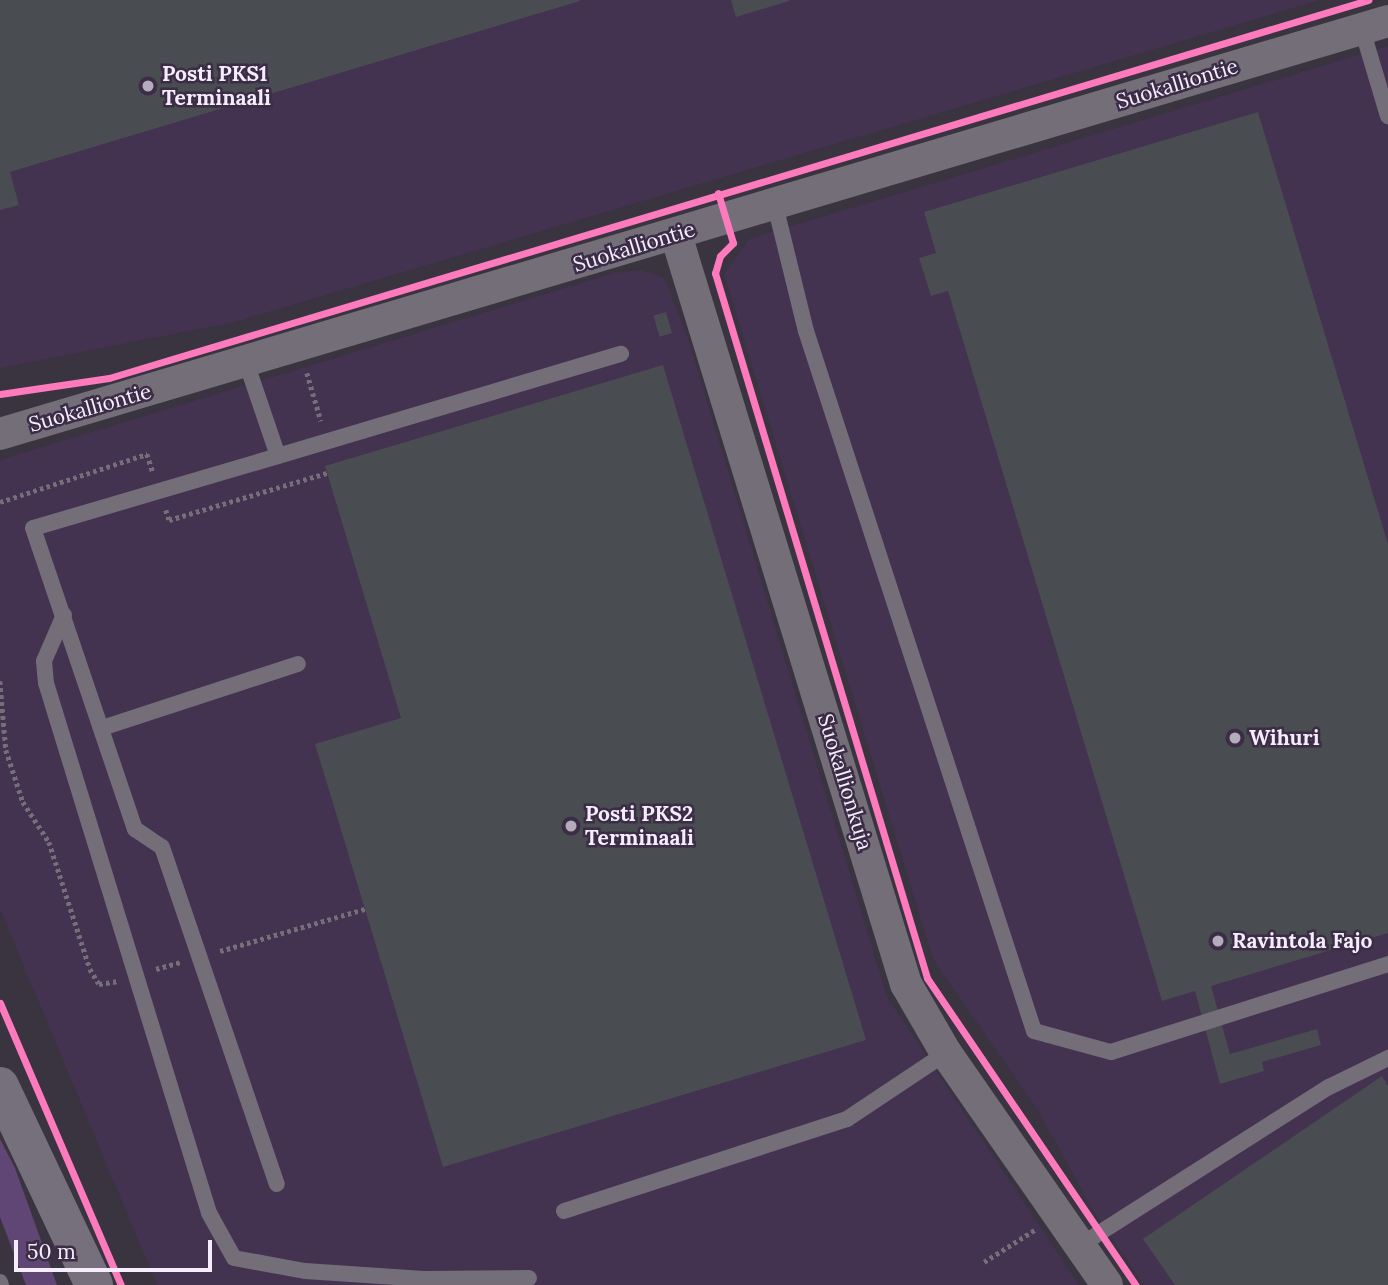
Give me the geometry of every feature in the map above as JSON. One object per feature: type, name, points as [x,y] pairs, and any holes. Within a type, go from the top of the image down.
[{"type":"main road","points":[[0,1086],[94,1285]]},
{"type":"main road","points":[[27,1147],[70,1285]]},
{"type":"street","name":"Suokalliontie","points":[[0,434],[1375,25]]},
{"type":"street","name":"Suokallionkuja","points":[[676,234],[906,984],[946,1052],[1107,1285]]},
{"type":"lane","points":[[1375,25],[1373,51],[1388,116]]},
{"type":"lane","points":[[775,205],[806,331],[1034,1031],[1111,1052],[1388,964]]},
{"type":"lane","points":[[277,1184],[162,846],[135,829],[33,528],[621,354]]},
{"type":"lane","points":[[246,362],[278,456]]},
{"type":"lane","points":[[64,615],[44,661],[46,683],[209,1213],[234,1258],[305,1270],[424,1279],[529,1278]]},
{"type":"lane","points":[[102,728],[298,664]]},
{"type":"lane","points":[[564,1211],[847,1119],[946,1052]]},
{"type":"lane","points":[[1079,1246],[1329,1087],[1388,1058]]},
{"type":"path","points":[[318,369],[307,373],[327,442]]},
{"type":"path","points":[[984,1262],[1059,1215]]},
{"type":"shaded area","points":[[0,0],[1320,0],[235,322],[0,368]]},
{"type":"shaded area","points":[[1388,46],[1388,1285],[1144,1285],[1091,1207],[1040,1113],[933,959],[724,274],[749,239]]},
{"type":"shaded area","points":[[641,270],[664,278],[688,339],[887,997],[1079,1285],[157,1285],[0,909],[0,460],[614,273]]},
{"type":"shaded area","points":[[0,1139],[15,1168],[57,1285],[26,1285],[0,1217]]},
{"type":"building","name":"Posti PKS1 Terminaali","points":[[0,0],[580,1],[10,172],[19,205],[0,210]]},
{"type":"building","points":[[731,0],[789,0],[789,1],[736,17]]},
{"type":"building","name":"Wihuri","points":[[1258,112],[1388,544],[1388,933],[1211,986],[1230,1054],[1317,1029],[1321,1045],[1262,1062],[1264,1071],[1220,1084],[1195,991],[1162,1001],[948,291],[931,296],[919,258],[936,253],[924,212]]},
{"type":"building","points":[[666,312],[672,333],[660,337],[654,316]]},
{"type":"building","name":"Posti PKS2 Terminaali","points":[[663,365],[866,1040],[443,1167],[315,744],[401,718],[325,466]]},
{"type":"building","points":[[1382,1076],[1388,1086],[1388,1285],[1175,1285],[1143,1239]]},
{"type":"cycle path","points":[[0,394],[109,378],[1368,0]]},
{"type":"cycle path","points":[[718,193],[733,243],[720,256],[715,273],[927,978],[1136,1285]]},
{"type":"cycle path","points":[[0,1003],[121,1285]]},
{"type":"place","name":"Posti PKS1 Terminaali","points":[[148,86]]},
{"type":"place","name":"Wihuri","points":[[1235,738]]},
{"type":"place","name":"Posti PKS2 Terminaali","points":[[571,826]]},
{"type":"place","name":"Ravintola Fajo","points":[[1218,941]]}]
